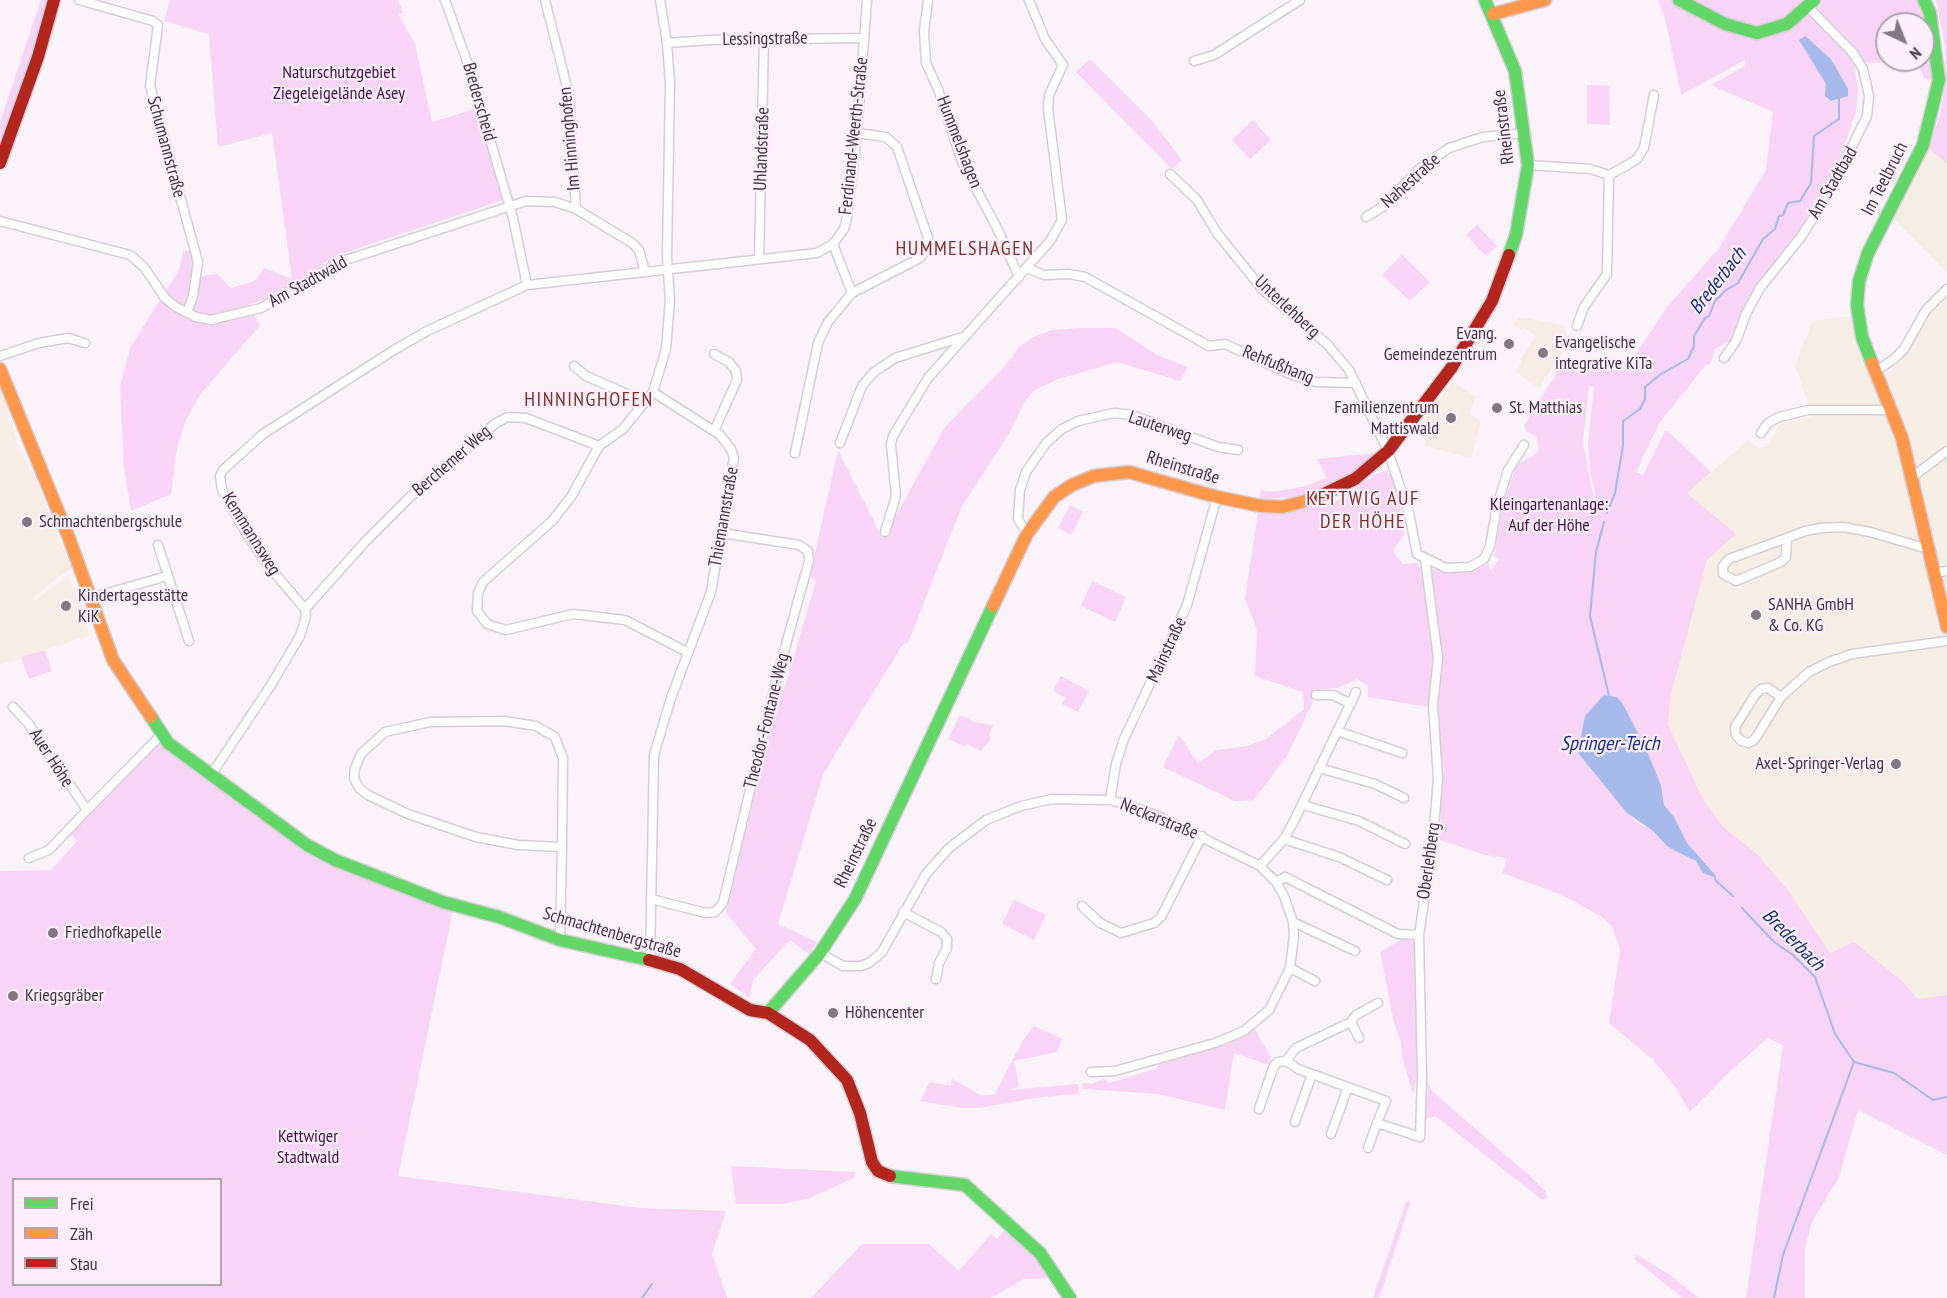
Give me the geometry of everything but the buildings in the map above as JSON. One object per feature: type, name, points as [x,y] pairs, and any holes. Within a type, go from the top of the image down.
[{"type":"street","points":[[0,163],[38,57],[54,0]]},
{"type":"street","name":"Schumannstraße","points":[[79,0],[153,21],[158,25],[150,86],[198,262],[194,296],[187,313]]},
{"type":"street","name":"Brederscheid","points":[[445,0],[468,64],[508,205]]},
{"type":"street","name":"Im Hinninghofen","points":[[545,0],[568,95],[576,209]]},
{"type":"street","points":[[660,0],[667,43],[670,114],[669,327],[653,392],[643,401],[623,429],[599,446],[581,480],[552,521],[483,582],[478,593],[477,611],[487,624],[506,630],[573,614],[616,618],[649,630],[687,652]]},
{"type":"street","name":"Ferdinand-Weerth-Straße","points":[[833,243],[844,229],[847,217],[857,133],[867,0]]},
{"type":"street","name":"Hummelshagen","points":[[928,0],[924,40],[926,63],[938,88],[963,162],[1019,277]]},
{"type":"street","points":[[885,532],[896,496],[891,444],[893,436],[928,378],[1027,268],[1057,232],[1062,220],[1048,108],[1049,95],[1063,65],[1045,39],[1029,0]]},
{"type":"street","points":[[1194,61],[1214,55],[1300,0]]},
{"type":"street","name":"Rheinstraße","points":[[768,1013],[819,953],[855,899],[1027,534],[1044,508],[1061,491],[1085,479],[1105,473],[1129,471],[1241,503],[1282,507],[1323,497],[1355,479],[1388,451],[1452,367],[1492,301],[1516,235],[1528,165],[1526,133],[1515,71],[1493,14],[1485,0]]},
{"type":"street","points":[[1493,14],[1511,7],[1545,0]]},
{"type":"street","points":[[1679,0],[1725,24],[1757,33],[1786,24],[1811,3]]},
{"type":"street","name":"Im Teelbruch","points":[[1924,0],[1934,36],[1939,80],[1932,117],[1923,145],[1868,253],[1859,281],[1857,305],[1862,338],[1892,410],[1911,477],[1947,627]]},
{"type":"street","name":"Am Stadtbad","points":[[1724,358],[1736,341],[1746,314],[1760,288],[1801,237],[1828,195],[1867,116],[1869,96],[1863,69],[1853,53],[1811,3]]},
{"type":"street","name":"Lessingstraße","points":[[667,43],[863,38]]},
{"type":"street","name":"Uhlandstraße","points":[[759,260],[764,39]]},
{"type":"street","points":[[1528,165],[1590,169],[1609,175],[1637,159],[1644,148],[1654,95]]},
{"type":"street","points":[[795,453],[819,343],[828,322],[852,293],[920,258],[928,246],[928,238],[897,147],[885,137],[857,133]]},
{"type":"street","name":"Nahestraße","points":[[1366,217],[1384,206],[1420,168],[1449,148],[1483,137],[1526,133]]},
{"type":"street","name":"Unterlehberg","points":[[1170,174],[1197,200],[1217,233],[1263,290],[1327,344],[1339,357],[1356,382],[1388,451]]},
{"type":"street","points":[[1577,326],[1584,307],[1607,273],[1609,175]]},
{"type":"street","name":"Am Stadtwald","points":[[0,221],[130,255],[144,267],[165,298],[187,313],[211,320],[261,308],[340,262],[508,205],[540,200],[576,209],[632,243],[639,250],[645,272]]},
{"type":"street","points":[[508,205],[527,285]]},
{"type":"street","points":[[668,270],[817,253],[833,243],[852,293]]},
{"type":"street","name":"Rehfußhang","points":[[1027,268],[1044,275],[1069,274],[1085,278],[1209,346],[1225,344],[1292,375],[1316,382],[1356,382]]},
{"type":"street","name":"Kemmannsweg","points":[[306,609],[266,563],[247,534],[222,490],[220,476],[223,470],[262,434],[394,350],[426,332],[527,285],[668,270]]},
{"type":"street","points":[[1876,371],[1899,354],[1926,310],[1947,289]]},
{"type":"street","points":[[840,443],[862,386],[873,373],[895,358],[966,336]]},
{"type":"street","points":[[0,356],[39,343],[68,338],[85,343]]},
{"type":"street","points":[[714,354],[729,362],[736,370],[737,380],[714,431]]},
{"type":"street","points":[[574,366],[586,376],[643,401]]},
{"type":"street","name":"Schmachtenbergstraße","points":[[0,369],[69,538],[113,660],[161,735],[185,758],[307,845],[335,860],[442,902],[499,917],[560,940],[680,969],[750,1010],[768,1013],[810,1040],[847,1080],[861,1113],[872,1162],[878,1171],[890,1176],[965,1185],[1040,1253],[1070,1298]]},
{"type":"street","name":"Thiemannstraße","points":[[650,960],[654,755],[687,652],[711,592],[734,458],[725,440],[714,431],[653,392]]},
{"type":"street","points":[[1761,433],[1768,423],[1779,417],[1808,410],[1892,410]]},
{"type":"street","name":"Lauterweg","points":[[1027,534],[1022,528],[1018,512],[1020,490],[1026,472],[1046,443],[1062,429],[1078,421],[1114,413],[1132,415],[1218,447],[1238,450]]},
{"type":"street","name":"Berchemer Weg","points":[[306,609],[365,542],[410,497],[496,423],[508,417],[526,418],[599,446]]},
{"type":"street","points":[[1388,451],[1409,513],[1410,549],[1425,559],[1446,568],[1459,568],[1470,567],[1484,559],[1490,546],[1497,506],[1508,470],[1524,445]]},
{"type":"street","points":[[1911,477],[1947,451]]},
{"type":"street","name":"Mainstraße","points":[[1110,800],[1116,764],[1124,739],[1178,628],[1193,587],[1217,497]]},
{"type":"street","points":[[1787,538],[1786,557],[1781,562],[1736,581],[1723,574],[1723,566],[1729,559],[1787,538],[1821,528],[1843,527],[1928,549]]},
{"type":"street","name":"Theodor-Fontane-Weg","points":[[651,900],[706,913],[715,912],[723,903],[777,677],[810,561],[808,551],[799,545],[722,533]]},
{"type":"street","points":[[158,545],[189,641]]},
{"type":"street","name":"Oberlehberg","points":[[1377,1123],[1420,1137],[1422,1077],[1419,935],[1433,841],[1438,778],[1433,705],[1438,658],[1425,559]]},
{"type":"street","points":[[1933,573],[1947,571]]},
{"type":"street","points":[[90,598],[167,576]]},
{"type":"street","points":[[211,775],[300,636],[306,609]]},
{"type":"street","points":[[1781,697],[1768,688],[1755,695],[1735,727],[1736,735],[1741,741],[1749,742],[1755,739],[1781,697],[1809,672],[1852,654],[1947,641]]},
{"type":"street","points":[[1260,866],[1284,839],[1356,692]]},
{"type":"street","points":[[1316,695],[1333,695],[1349,703]]},
{"type":"street","name":"Auer Höhe","points":[[13,707],[28,723],[87,810]]},
{"type":"street","points":[[560,940],[562,847],[563,758],[561,746],[555,737],[536,726],[471,720],[403,726],[385,732],[372,742],[361,754],[355,768],[354,778],[359,788],[368,795],[408,814],[476,837],[518,844],[562,847]]},
{"type":"street","points":[[1337,731],[1402,753]]},
{"type":"street","points":[[29,858],[49,850],[161,735]]},
{"type":"street","points":[[1319,768],[1375,784],[1404,798]]},
{"type":"street","name":"Neckarstraße","points":[[819,953],[843,966],[861,966],[869,963],[882,952],[917,887],[939,858],[966,833],[986,820],[1021,806],[1052,799],[1110,800],[1158,816],[1260,866],[1276,882],[1289,907],[1293,922],[1293,953],[1290,968],[1269,1010],[1244,1031],[1215,1043],[1115,1071],[1091,1072]]},
{"type":"street","points":[[1303,804],[1359,821],[1405,844]]},
{"type":"street","points":[[1082,906],[1100,923],[1121,933],[1154,923],[1161,917],[1202,836]]},
{"type":"street","points":[[1284,839],[1339,857],[1387,880]]},
{"type":"street","points":[[1276,882],[1285,878],[1398,934],[1419,935]]},
{"type":"street","points":[[903,912],[941,932],[947,939],[947,948],[939,963],[936,979]]},
{"type":"street","points":[[1293,922],[1355,951]]},
{"type":"street","points":[[1290,968],[1315,981]]},
{"type":"street","points":[[1286,1061],[1296,1048],[1351,1022],[1356,1015],[1378,1003]]},
{"type":"street","points":[[1351,1022],[1359,1038]]},
{"type":"street","points":[[1259,1109],[1273,1068],[1277,1062],[1286,1061],[1312,1074],[1386,1101],[1368,1148]]},
{"type":"street","points":[[1295,1122],[1312,1074]]},
{"type":"street","points":[[1331,1134],[1348,1087]]},
{"type":"shaded area","points":[[1929,148],[1947,164],[1947,272],[1894,219]]},
{"type":"shaded area","points":[[1947,298],[1947,995],[1918,999],[1902,981],[1854,942],[1830,954],[1787,889],[1757,854],[1723,827],[1703,799],[1668,725],[1670,698],[1707,559],[1735,534],[1687,493],[1747,441],[1759,448],[1768,446],[1779,424],[1813,416],[1795,365],[1813,321],[1852,316],[1857,339],[1876,384],[1901,361],[1915,342],[1927,317]]},
{"type":"shaded area","name":"Evangelische integrative KiTa","points":[[1519,317],[1563,325],[1567,335],[1565,348],[1539,388],[1516,372],[1522,362],[1520,360],[1536,336],[1523,327],[1521,330],[1513,325]]},
{"type":"shaded area","name":"Familienzentrum Mattiswald","points":[[1453,382],[1476,397],[1469,413],[1481,422],[1471,458],[1425,446],[1425,433],[1419,427]]},
{"type":"shaded area","name":"Schmachtenbergschule","points":[[0,385],[5,397],[9,418],[7,420],[12,425],[20,451],[37,482],[71,568],[33,597],[34,601],[68,576],[90,635],[0,665]]},
{"type":"green space","points":[[41,0],[49,0],[36,48],[0,152],[0,123]]},
{"type":"green space","name":"Naturschutzgebiet Ziegeleigelände Asey","points":[[170,0],[398,0],[403,13],[398,14],[415,44],[432,122],[475,109],[503,200],[338,255],[271,297],[248,305],[260,325],[199,396],[186,420],[177,447],[171,494],[131,511],[124,467],[120,386],[131,346],[179,270],[183,252],[190,250],[194,267],[193,277],[217,274],[231,288],[255,281],[264,268],[292,279],[272,133],[218,147],[209,34],[164,21]]},
{"type":"green space","name":"Kleingartenanlage: Auf der Höhe","points":[[1658,0],[1804,0],[1793,12],[1802,21],[1822,0],[1917,0],[1924,12],[1875,12],[1875,63],[1854,63],[1858,90],[1856,112],[1835,172],[1799,231],[1750,295],[1730,341],[1715,349],[1711,363],[1705,366],[1660,422],[1636,472],[1643,475],[1665,431],[1670,433],[1711,472],[1687,493],[1736,534],[1707,560],[1670,698],[1668,725],[1703,799],[1723,827],[1757,854],[1787,889],[1830,953],[1854,942],[1902,981],[1918,999],[1947,995],[1947,1155],[1858,1110],[1839,1177],[1812,1222],[1805,1248],[1805,1298],[1746,1298],[1783,1045],[1768,1038],[1727,1074],[1690,1112],[1675,1086],[1652,1059],[1609,1023],[1620,950],[1612,926],[1602,917],[1562,895],[1503,873],[1506,858],[1485,855],[1440,840],[1442,776],[1437,704],[1442,667],[1430,568],[1448,573],[1470,573],[1489,563],[1490,570],[1500,559],[1494,556],[1503,507],[1516,465],[1534,455],[1539,448],[1536,436],[1526,431],[1524,425],[1565,360],[1627,367],[1667,307],[1719,248],[1766,170],[1773,112],[1711,85],[1745,66],[1745,60],[1681,95],[1665,18]],"holes":[[[1589,386],[1594,387],[1588,442],[1590,471],[1599,510],[1597,516],[1583,442]],[[1623,704],[1661,785],[1664,805],[1674,817],[1687,843],[1716,876],[1708,875],[1689,856],[1668,847],[1653,831],[1635,821],[1578,753],[1585,716]]]},
{"type":"green space","points":[[1936,0],[1947,0],[1947,164],[1929,148],[1940,115],[1946,81],[1945,46]]},
{"type":"green space","points":[[1090,59],[1152,121],[1182,160],[1172,169],[1076,72]]},
{"type":"green space","points":[[1922,72],[1933,72],[1933,80],[1924,79]]},
{"type":"green space","points":[[1587,85],[1609,86],[1610,125],[1587,124]]},
{"type":"green space","points":[[1253,120],[1271,140],[1250,159],[1232,140]]},
{"type":"green space","points":[[1477,225],[1497,246],[1486,256],[1466,235]]},
{"type":"green space","points":[[1402,255],[1430,282],[1410,301],[1382,275]]},
{"type":"green space","points":[[1116,328],[1157,355],[1188,367],[1180,381],[1121,363],[1114,363],[1058,379],[1033,391],[1024,403],[1007,437],[961,508],[908,643],[903,644],[823,774],[778,924],[817,942],[809,954],[790,940],[753,980],[750,998],[730,984],[756,949],[726,913],[780,689],[784,690],[816,581],[810,575],[838,450],[883,539],[945,427],[1006,365],[1018,348],[1033,337],[1052,330]]},
{"type":"green space","points":[[1375,453],[1364,467],[1333,485],[1295,497],[1259,499],[1261,490],[1273,492],[1302,487],[1327,478],[1317,459]]},
{"type":"green space","points":[[1385,471],[1392,476],[1405,527],[1404,535],[1394,549],[1395,555],[1403,564],[1416,563],[1422,569],[1433,654],[1428,707],[1368,697],[1368,686],[1357,679],[1338,688],[1319,689],[1287,756],[1254,800],[1235,801],[1163,767],[1179,735],[1198,763],[1217,750],[1247,746],[1266,739],[1304,709],[1303,692],[1255,676],[1257,629],[1245,599],[1258,512],[1285,513],[1341,499],[1375,474]]},
{"type":"green space","points":[[1070,505],[1083,512],[1071,535],[1058,528]]},
{"type":"green space","points":[[1092,581],[1126,597],[1115,622],[1081,606]]},
{"type":"green space","points":[[45,650],[52,671],[29,679],[21,657]]},
{"type":"green space","points":[[1061,676],[1089,691],[1078,712],[1062,704],[1065,698],[1053,691]]},
{"type":"green space","points":[[960,715],[975,722],[993,725],[989,734],[991,739],[981,751],[948,739]]},
{"type":"green space","name":"Kettwiger Stadtwald","points":[[160,738],[305,847],[453,910],[398,1176],[640,1208],[726,1211],[712,1254],[727,1298],[0,1298],[0,871],[51,870],[77,841],[71,834]]},
{"type":"green space","points":[[1014,900],[1046,915],[1034,940],[1002,924]]},
{"type":"green space","points":[[1404,938],[1415,939],[1417,1076],[1413,1093],[1394,1023],[1380,952]]},
{"type":"green space","points":[[1034,1026],[1062,1039],[1057,1052],[1014,1061],[1019,1086],[1011,1090],[1078,1084],[1079,1094],[1042,1097],[978,1108],[962,1108],[920,1101],[930,1082],[951,1086],[952,1079],[982,1096],[995,1094],[1023,1040]]},
{"type":"green space","points":[[1255,1029],[1271,1057],[1269,1065],[1234,1053],[1225,1110],[1157,1094],[1083,1089],[1083,1083],[1091,1084],[1104,1079],[1109,1083],[1156,1069],[1158,1065],[1228,1044]]},
{"type":"green space","points":[[1427,1081],[1433,1092],[1530,1176],[1545,1191],[1547,1199],[1541,1199],[1435,1116],[1425,1120]]},
{"type":"green space","points":[[731,1166],[855,1172],[854,1178],[807,1199],[784,1204],[736,1204]]},
{"type":"green space","points":[[1411,1201],[1379,1298],[1373,1298],[1406,1202]]},
{"type":"green space","points":[[1008,1226],[1039,1255],[1053,1278],[1024,1279],[991,1298],[811,1298],[862,1244],[929,1244],[959,1271],[991,1234],[997,1239]]},
{"type":"green space","points":[[1637,1255],[1670,1275],[1699,1298],[1683,1298],[1634,1259]]},
{"type":"water","points":[[1805,36],[1831,59],[1848,89],[1848,96],[1831,101],[1825,96],[1826,84],[1799,40]]},
{"type":"water","name":"Springer-Teich","points":[[1604,695],[1617,697],[1623,704],[1661,785],[1664,805],[1674,817],[1687,843],[1716,876],[1716,882],[1714,877],[1703,873],[1696,861],[1668,847],[1653,831],[1627,813],[1578,753],[1585,716]]},
{"type":"waterway","name":"Brederbach","points":[[1607,513],[1615,493],[1623,446],[1623,421],[1640,409],[1645,399],[1645,387],[1661,374],[1688,359],[1694,346],[1694,336],[1705,318],[1709,316],[1715,301],[1726,290],[1738,283],[1763,239],[1775,229],[1779,216],[1783,215],[1788,203],[1800,201],[1811,183],[1814,136],[1839,119],[1839,98]]},
{"type":"waterway","name":"Brederbach","points":[[1604,522],[1596,552],[1590,616],[1609,696]]},
{"type":"waterway","name":"Brederbach","points":[[1715,880],[1733,896]]},
{"type":"waterway","name":"Brederbach","points":[[1742,908],[1774,942],[1793,955],[1815,977],[1835,1034],[1854,1062],[1894,1073],[1933,1100],[1947,1097]]},
{"type":"waterway","points":[[1774,1298],[1783,1255],[1854,1062]]},
{"type":"waterway","points":[[642,1298],[652,1284]]},
{"type":"traffic: fast","points":[[1485,0],[1515,71],[1528,165],[1516,235],[1509,255]]},
{"type":"traffic: fast","points":[[1679,0],[1725,24],[1757,33],[1787,24],[1814,0]]},
{"type":"traffic: fast","points":[[1872,363],[1862,337],[1857,305],[1859,281],[1868,253],[1923,145],[1939,80],[1930,13],[1924,0]]},
{"type":"traffic: fast","points":[[768,1013],[820,953],[855,899],[993,606]]},
{"type":"traffic: fast","points":[[151,717],[168,743],[307,845],[335,860],[443,902],[499,917],[560,940],[649,960]]},
{"type":"traffic: fast","points":[[890,1176],[965,1185],[1040,1253],[1070,1298]]},
{"type":"traffic: slow","points":[[1493,14],[1545,0]]},
{"type":"traffic: slow","points":[[1872,363],[1902,438],[1947,627]]},
{"type":"traffic: slow","points":[[0,369],[69,538],[113,660],[151,717]]},
{"type":"traffic: slow","points":[[993,606],[1027,534],[1054,497],[1072,485],[1094,476],[1129,472],[1217,497],[1261,506],[1282,507],[1314,499]]},
{"type":"traffic: jam","points":[[0,163],[38,57],[54,0]]},
{"type":"traffic: jam","points":[[1314,499],[1355,479],[1388,451],[1452,367],[1492,301],[1509,255]]},
{"type":"traffic: jam","points":[[649,960],[680,969],[750,1010],[768,1013],[810,1040],[847,1080],[860,1113],[872,1162],[878,1171],[890,1176]]},
{"type":"place","name":"Evang. Gemeindezentrum","points":[[1509,344]]},
{"type":"place","name":"Evangelische integrative KiTa","points":[[1543,353]]},
{"type":"place","name":"St. Matthias","points":[[1497,408]]},
{"type":"place","name":"Familienzentrum Mattiswald","points":[[1451,418]]},
{"type":"place","name":"Schmachtenbergschule","points":[[27,522]]},
{"type":"place","name":"Kindertagesstätte KiK","points":[[66,606]]},
{"type":"place","name":"SANHA GmbH & Co. KG","points":[[1756,615]]},
{"type":"place","name":"Axel-Springer-Verlag","points":[[1896,764]]},
{"type":"place","name":"Friedhofkapelle","points":[[53,933]]},
{"type":"place","name":"Kriegsgräber","points":[[13,996]]},
{"type":"place","name":"Höhencenter","points":[[833,1013]]},
{"type":"district","name":"HUMMELSHAGEN","points":[[965,249]]},
{"type":"district","name":"HINNINGHOFEN","points":[[589,400]]},
{"type":"district","name":"KETTWIG AUF DER HÖHE","points":[[1363,510]]}]
